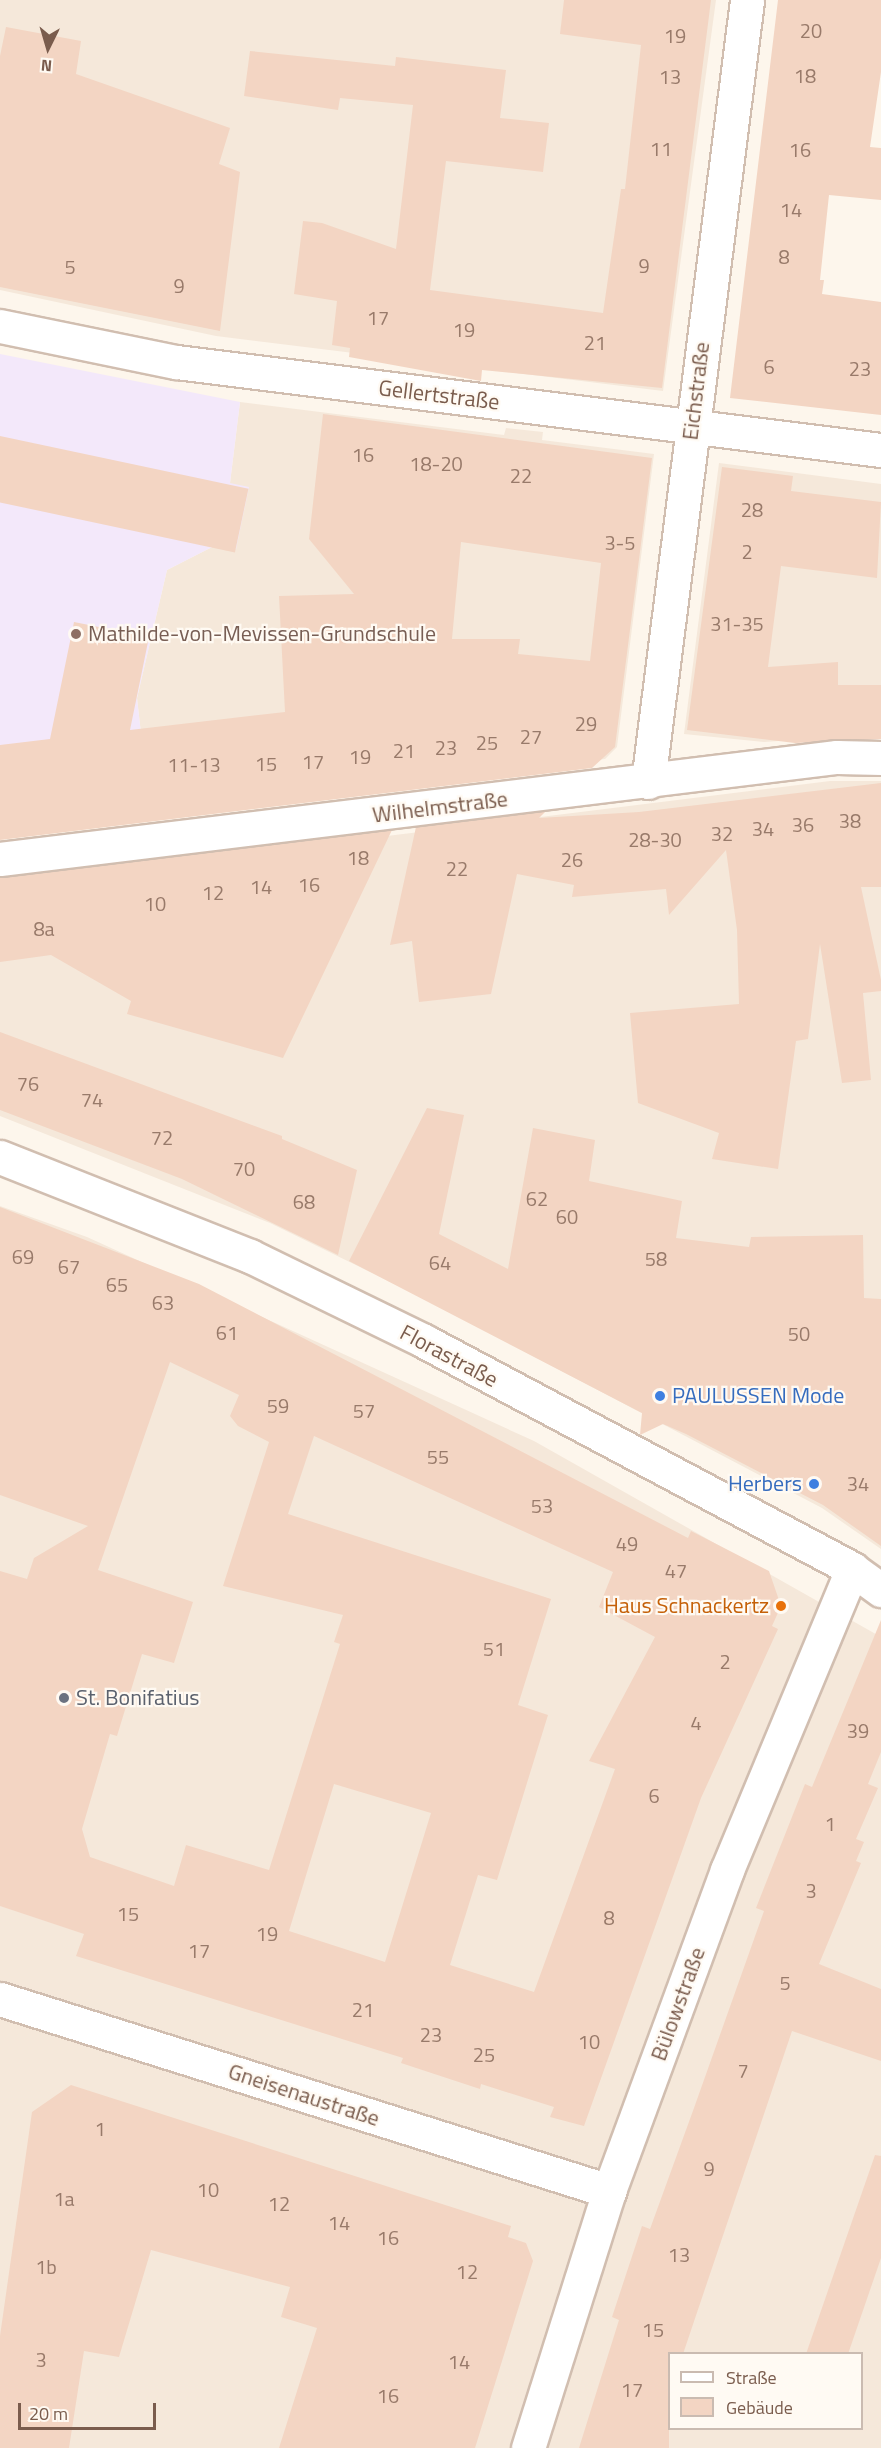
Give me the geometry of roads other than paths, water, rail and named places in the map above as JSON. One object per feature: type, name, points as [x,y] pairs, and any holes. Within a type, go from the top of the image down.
[{"type":"street","name":"Eichstraße","points":[[648,782],[691,427],[747,0]]},
{"type":"street","name":"Gellertstraße","points":[[0,326],[176,362],[881,450]]},
{"type":"street","name":"Wilhelmstraße","points":[[0,859],[648,782],[837,757],[881,758]]},
{"type":"street","name":"Florastraße","points":[[0,1157],[250,1256],[424,1341],[852,1569],[881,1590]]},
{"type":"street","name":"Bülowstraße","points":[[528,2448],[609,2192],[727,1870],[852,1569]]},
{"type":"street","name":"Gneisenaustraße","points":[[0,1999],[609,2192]]},
{"type":"place","name":"Mathilde-von-Mevissen-Grundschule","points":[[76,634]]},
{"type":"place","name":"PAULUSSEN Mode","points":[[660,1396]]},
{"type":"place","name":"Herbers","points":[[814,1484]]},
{"type":"place","name":"Haus Schnackertz","points":[[781,1606]]},
{"type":"place","name":"St. Bonifatius","points":[[64,1698]]}]
